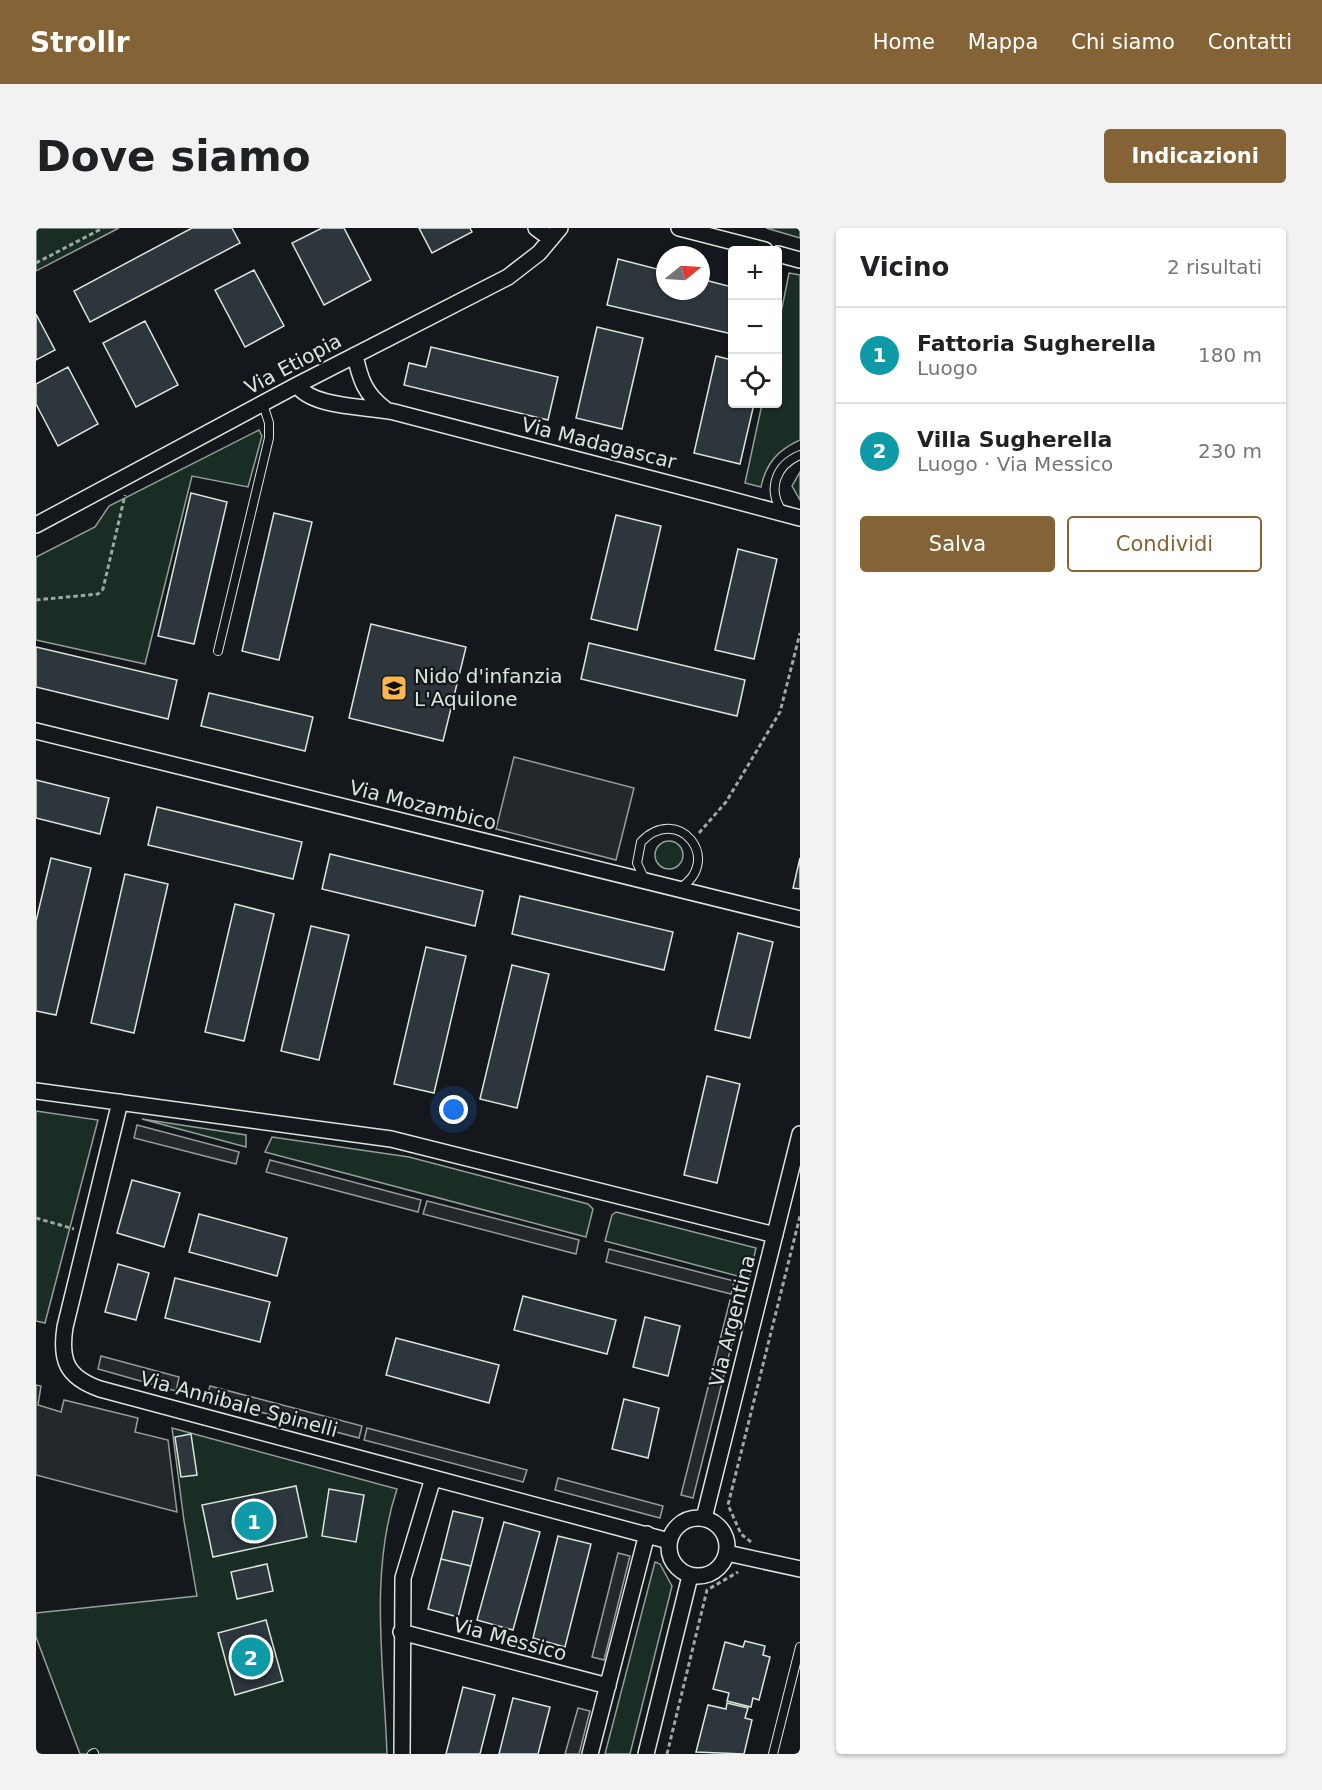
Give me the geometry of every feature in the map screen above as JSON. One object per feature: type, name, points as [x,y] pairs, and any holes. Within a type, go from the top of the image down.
[{"type":"street","points":[[536,228],[556,234]]},
{"type":"street","points":[[679,228],[749,246]]},
{"type":"street","name":"Via Etiopia","points":[[36,525],[297,385],[508,277],[556,234]]},
{"type":"street","points":[[782,255],[800,260]]},
{"type":"street","name":"Via Madagascar","points":[[355,355],[362,384],[372,400],[387,411]]},
{"type":"street","name":"Via Madagascar","points":[[297,385],[301,392],[314,400],[387,411],[800,518]]},
{"type":"street","name":"Via Mozambico","points":[[36,731],[800,919]]},
{"type":"street","points":[[36,1091],[391,1139],[775,1235]]},
{"type":"street","name":"Via Annibale Spinelli","points":[[120,1102],[65,1327],[62,1346],[64,1361],[72,1374],[100,1389],[669,1540]]},
{"type":"street","name":"Via Argentina","points":[[704,1518],[800,1134]]},
{"type":"street","points":[[402,1754],[403,1578],[433,1478]]},
{"type":"street","points":[[704,1518],[722,1530],[727,1553],[720,1567],[714,1572],[690,1576],[675,1566],[668,1550],[669,1540],[678,1525],[686,1520],[704,1518]]},
{"type":"street","points":[[590,1754],[646,1534]]},
{"type":"street","points":[[727,1553],[800,1569]]},
{"type":"street","points":[[646,1754],[690,1576]]},
{"type":"street","name":"Via Messico","points":[[401,1632],[609,1686]]},
{"type":"lane","points":[[218,651],[269,438],[269,423],[263,404]]},
{"type":"lane","points":[[784,514],[777,504],[775,480],[789,460],[800,455]]},
{"type":"lane","points":[[646,881],[637,863],[638,852],[649,835],[669,828],[679,830],[692,841],[698,854],[698,865],[694,875],[679,888]]},
{"type":"lane","points":[[773,1754],[800,1647]]},
{"type":"path","points":[[36,263],[103,228]]},
{"type":"path","points":[[36,600],[98,594],[103,589],[124,495],[135,490]]},
{"type":"path","points":[[692,841],[726,801],[780,712],[800,633]]},
{"type":"path","points":[[667,1754],[707,1590],[736,1572],[744,1571],[748,1558],[751,1542],[741,1534],[728,1505],[800,1216]]},
{"type":"path","points":[[36,1218],[74,1229]]},
{"type":"green space","points":[[36,228],[119,228],[36,271]]},
{"type":"green space","points":[[766,228],[800,228],[800,238]]},
{"type":"green space","points":[[789,273],[800,275],[800,440],[785,448],[774,458],[766,471],[761,487],[745,483],[761,408],[782,408],[782,308]]},
{"type":"green space","points":[[259,430],[262,436],[248,487],[192,476],[145,664],[36,640],[36,557],[95,527],[109,506]]},
{"type":"green space","points":[[800,472],[800,500],[792,486]]},
{"type":"green space","points":[[669,841],[679,845],[683,855],[679,865],[669,869],[659,865],[655,855],[659,845]]},
{"type":"green space","points":[[36,1111],[98,1120],[45,1323],[36,1321]]},
{"type":"green space","points":[[142,1119],[246,1135],[246,1147]]},
{"type":"green space","points":[[272,1137],[409,1157],[588,1204],[593,1209],[586,1237],[265,1152]]},
{"type":"green space","points":[[616,1212],[756,1248],[749,1279],[605,1241],[612,1215]]},
{"type":"green space","points":[[172,1428],[397,1489],[388,1521],[381,1587],[381,1654],[387,1754],[80,1754],[36,1637],[36,1613],[197,1596],[184,1521]]},
{"type":"green space","points":[[655,1562],[660,1564],[672,1586],[630,1754],[605,1754]]},
{"type":"shaded area","points":[[514,757],[634,788],[616,860],[496,829]]},
{"type":"shaded area","points":[[137,1125],[239,1152],[236,1164],[134,1138]]},
{"type":"shaded area","points":[[270,1160],[421,1200],[418,1212],[266,1172]]},
{"type":"shaded area","points":[[427,1201],[579,1240],[576,1254],[423,1214]]},
{"type":"shaded area","points":[[609,1249],[734,1281],[731,1294],[606,1262]]},
{"type":"shaded area","points":[[730,1300],[742,1303],[693,1498],[681,1495]]},
{"type":"shaded area","points":[[101,1356],[179,1377],[176,1391],[98,1369]]},
{"type":"shaded area","points":[[36,1385],[41,1386],[38,1405],[61,1412],[64,1400],[138,1418],[135,1432],[168,1440],[177,1512],[36,1475]]},
{"type":"shaded area","points":[[210,1386],[362,1426],[359,1438],[207,1398]]},
{"type":"shaded area","points":[[367,1428],[527,1470],[523,1482],[364,1440]]},
{"type":"shaded area","points":[[558,1478],[663,1506],[660,1518],[555,1490]]},
{"type":"shaded area","points":[[618,1553],[630,1556],[604,1660],[592,1657]]},
{"type":"shaded area","points":[[578,1708],[590,1711],[579,1754],[565,1754]]},
{"type":"building","points":[[192,228],[232,228],[240,243],[90,322],[74,291]]},
{"type":"building","points":[[322,228],[344,228],[371,280],[324,305],[292,243]]},
{"type":"building","points":[[419,228],[470,228],[472,232],[432,253]]},
{"type":"building","points":[[618,259],[656,269],[656,300],[710,300],[710,281],[728,286],[728,333],[607,305]]},
{"type":"building","points":[[254,270],[284,326],[245,347],[215,290]]},
{"type":"building","points":[[36,314],[55,350],[36,360]]},
{"type":"building","points":[[145,321],[178,385],[136,407],[103,343]]},
{"type":"building","points":[[597,327],[643,338],[622,429],[576,418]]},
{"type":"building","points":[[431,347],[558,377],[548,420],[404,385],[409,363],[426,367]]},
{"type":"building","points":[[716,356],[728,359],[728,408],[753,408],[740,464],[694,453]]},
{"type":"building","points":[[68,367],[98,424],[58,446],[36,404],[36,384]]},
{"type":"building","points":[[191,493],[227,502],[194,644],[158,636]]},
{"type":"building","points":[[274,513],[312,522],[279,660],[242,651]]},
{"type":"building","points":[[616,515],[661,526],[637,630],[591,619]]},
{"type":"building","points":[[738,549],[777,559],[754,659],[715,650]]},
{"type":"building","points":[[371,624],[466,647],[443,741],[349,718]]},
{"type":"building","points":[[589,643],[745,680],[737,716],[581,679]]},
{"type":"building","points":[[36,647],[177,680],[168,719],[36,687]]},
{"type":"building","points":[[209,693],[313,717],[305,751],[201,726]]},
{"type":"building","points":[[36,780],[109,798],[100,834],[36,818]]},
{"type":"building","points":[[157,807],[302,842],[293,879],[148,845]]},
{"type":"building","points":[[330,854],[483,891],[475,926],[322,889]]},
{"type":"building","points":[[51,858],[91,868],[56,1015],[36,1011],[36,921]]},
{"type":"building","points":[[800,858],[800,889],[793,888]]},
{"type":"building","points":[[125,874],[168,884],[134,1033],[91,1023]]},
{"type":"building","points":[[520,896],[673,932],[664,970],[512,934]]},
{"type":"building","points":[[235,904],[274,914],[244,1041],[205,1032]]},
{"type":"building","points":[[311,926],[349,935],[319,1060],[281,1051]]},
{"type":"building","points":[[738,933],[773,942],[750,1038],[715,1030]]},
{"type":"building","points":[[426,947],[466,956],[434,1093],[394,1084]]},
{"type":"building","points":[[512,965],[549,974],[517,1108],[480,1099]]},
{"type":"building","points":[[707,1076],[740,1084],[717,1183],[684,1175]]},
{"type":"building","points":[[132,1180],[180,1193],[164,1247],[117,1233]]},
{"type":"building","points":[[199,1214],[287,1238],[277,1276],[189,1252]]},
{"type":"building","points":[[118,1264],[149,1273],[136,1320],[105,1312]]},
{"type":"building","points":[[175,1278],[270,1302],[260,1342],[165,1318]]},
{"type":"building","points":[[523,1296],[616,1320],[607,1354],[514,1330]]},
{"type":"building","points":[[645,1317],[680,1326],[668,1376],[633,1367]]},
{"type":"building","points":[[396,1338],[499,1365],[489,1403],[386,1375]]},
{"type":"building","points":[[624,1399],[659,1408],[648,1458],[612,1449]]},
{"type":"building","points":[[191,1434],[197,1475],[181,1477],[175,1437]]},
{"type":"building","points":[[296,1486],[307,1537],[213,1557],[202,1505]]},
{"type":"building","points":[[329,1489],[364,1495],[356,1542],[322,1536]]},
{"type":"building","points":[[453,1511],[483,1518],[471,1566],[441,1559]]},
{"type":"building","points":[[504,1522],[540,1532],[513,1630],[477,1620]]},
{"type":"building","points":[[558,1536],[591,1544],[565,1647],[533,1638]]},
{"type":"building","points":[[441,1559],[471,1566],[458,1617],[428,1609]]},
{"type":"building","points":[[267,1564],[273,1591],[237,1599],[231,1572]]},
{"type":"building","points":[[266,1620],[283,1681],[235,1695],[218,1633]]},
{"type":"building","points":[[745,1641],[765,1646],[763,1655],[770,1657],[759,1700],[753,1698],[751,1707],[727,1701],[729,1693],[713,1689],[725,1642],[743,1647]]},
{"type":"building","points":[[463,1687],[495,1695],[480,1754],[446,1754]]},
{"type":"building","points":[[513,1698],[550,1707],[538,1754],[499,1754]]},
{"type":"building","points":[[727,1703],[748,1708],[745,1718],[752,1720],[744,1754],[696,1752],[708,1705],[726,1709]]},
{"type":"place","name":"Nido d'infanzia L'Aquilone","points":[[394,688]]},
{"type":"place","name":"Fattoria Sugherella","points":[[254,1521]]},
{"type":"place","name":"Villa Sugherella","points":[[251,1657]]}]
